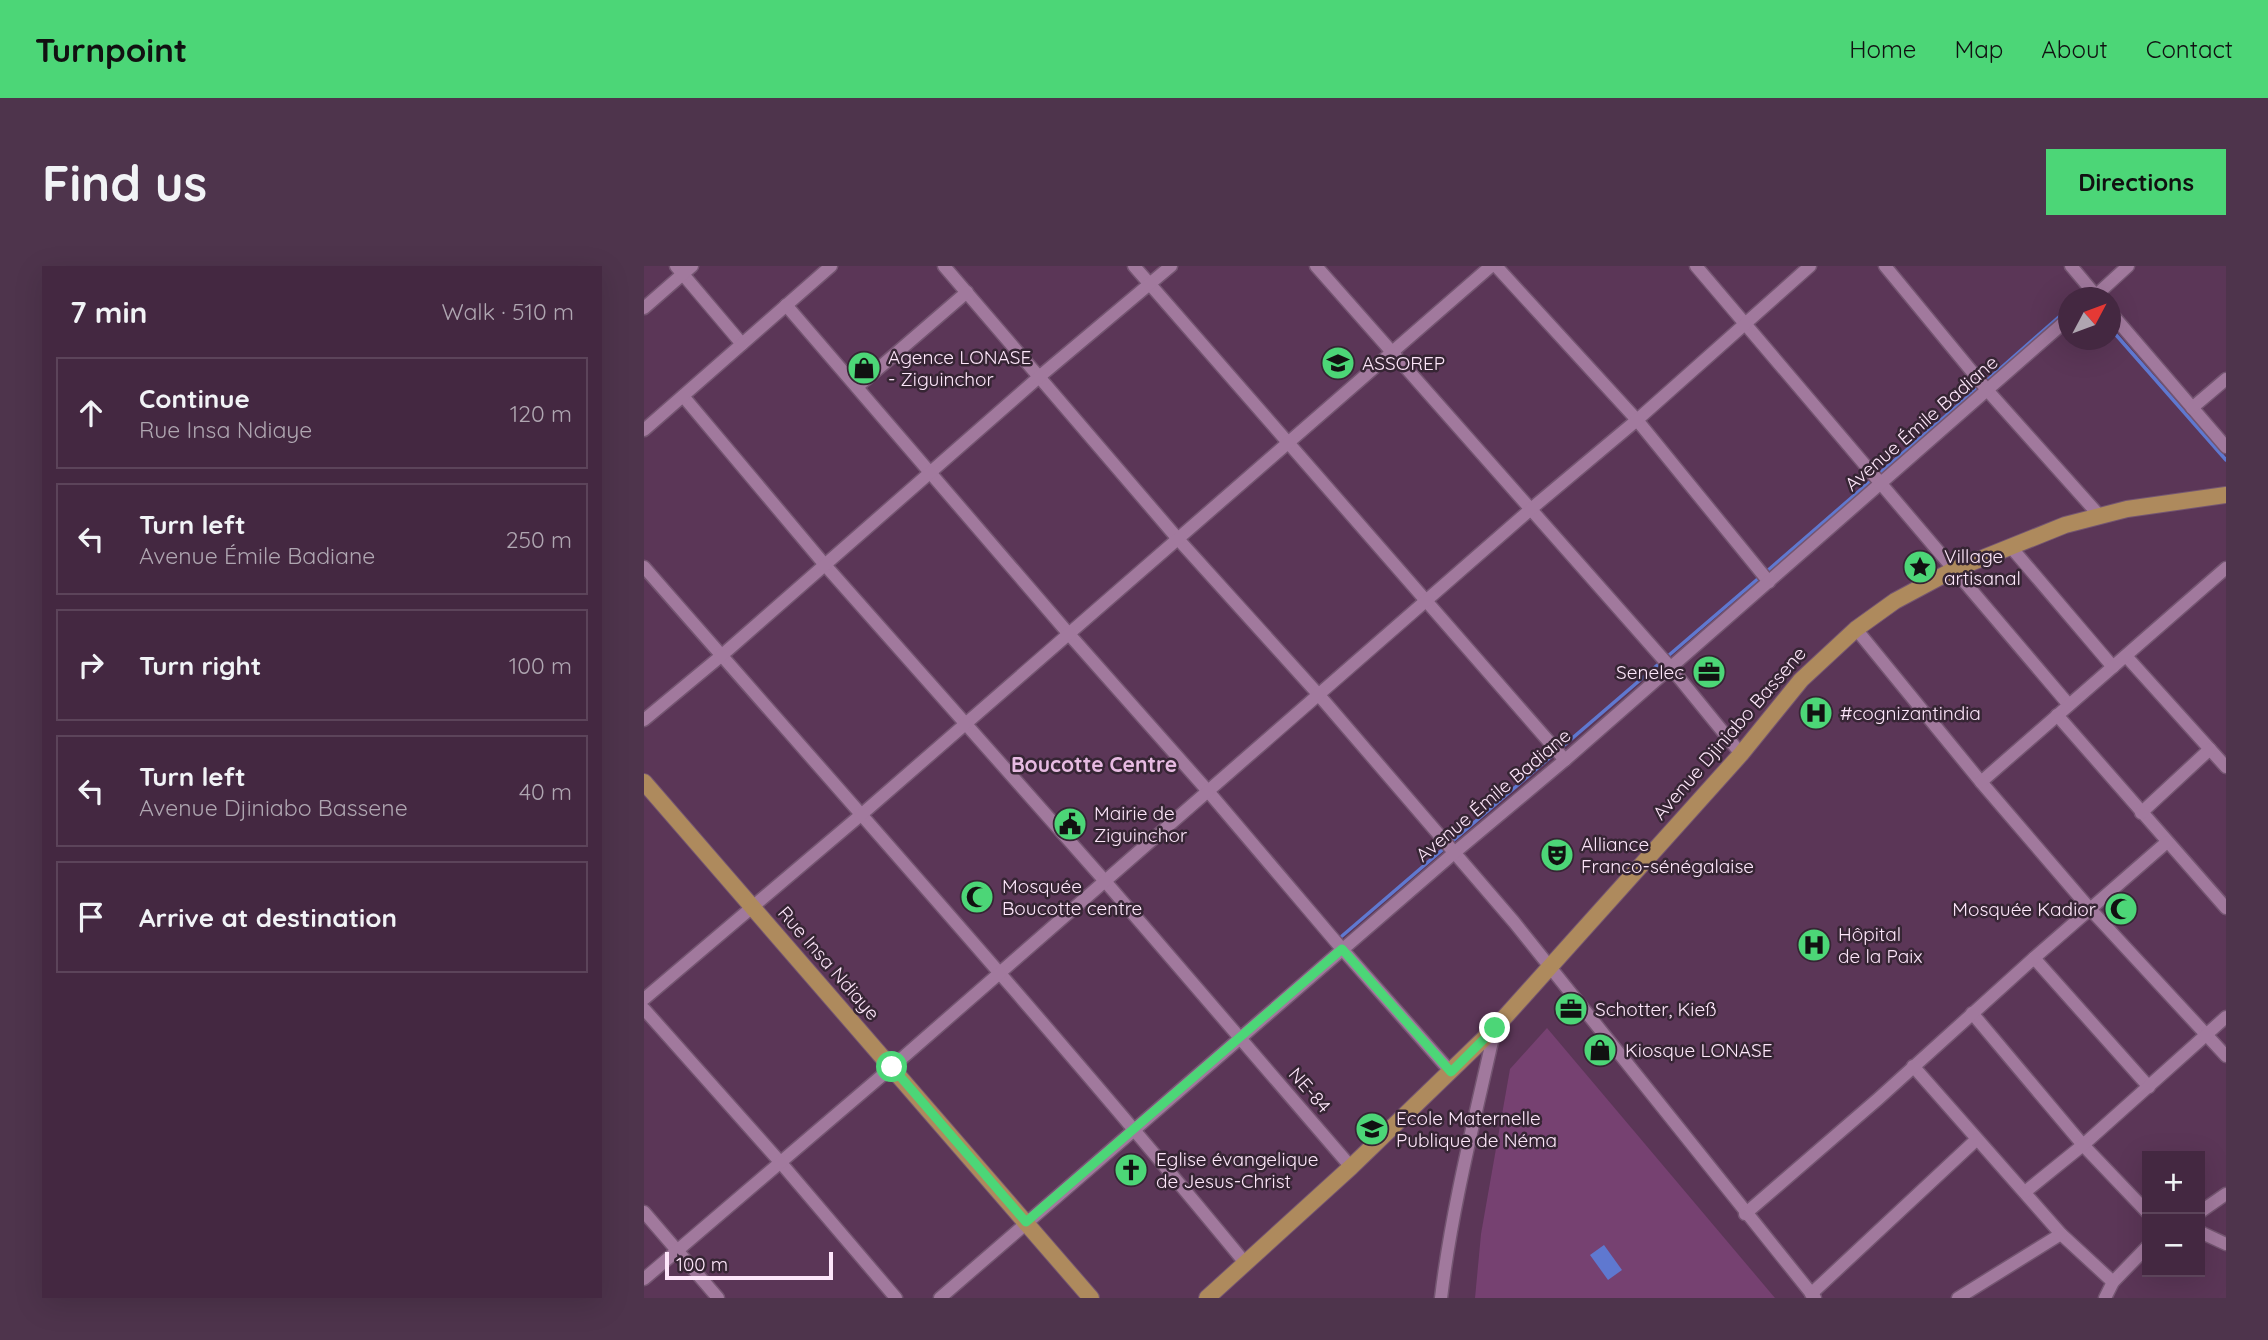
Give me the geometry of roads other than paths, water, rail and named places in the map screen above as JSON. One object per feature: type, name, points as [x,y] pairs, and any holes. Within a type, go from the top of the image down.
[{"type":"main road","name":"Avenue Djiniabo Bassene","points":[[1211,1297],[1495,1028],[1741,754],[1801,680],[1856,629],[1895,601],[1953,570],[2098,514],[2226,495]]},
{"type":"main road","name":"Rue Insa Ndiaye","points":[[644,782],[1091,1298]]},
{"type":"street","points":[[644,430],[831,266]]},
{"type":"street","points":[[944,266],[1178,539],[1318,694],[1552,967],[1745,1214],[1813,1296],[1977,1139]]},
{"type":"street","points":[[1134,266],[1287,444],[1427,599],[1565,761]]},
{"type":"street","points":[[644,720],[1171,266]]},
{"type":"street","points":[[1317,266],[1671,668],[1741,754]]},
{"type":"street","points":[[644,999],[862,814],[1491,266]]},
{"type":"street","points":[[1496,266],[1637,420],[1769,582]]},
{"type":"street","points":[[1696,266],[2069,705]]},
{"type":"street","points":[[644,1279],[1637,420],[1810,266]]},
{"type":"street","points":[[1885,266],[1988,391],[2098,514]]},
{"type":"street","points":[[2071,266],[2087,287]]},
{"type":"street","points":[[2106,287],[2128,266]]},
{"type":"street","points":[[644,308],[683,269],[742,344]]},
{"type":"street","points":[[857,387],[967,292]]},
{"type":"street","points":[[786,305],[1451,1072]]},
{"type":"street","points":[[2121,325],[2226,447]]},
{"type":"street","name":"Avenue Émile Badiane","points":[[940,1298],[1239,1037],[1565,761],[2058,328]]},
{"type":"street","points":[[2192,408],[2226,379]]},
{"type":"street","name":"NE-84","points":[[683,396],[825,565],[1104,880],[1351,1167]]},
{"type":"street","points":[[2010,546],[2113,667]]},
{"type":"street","points":[[644,567],[1000,972],[1134,1128],[1246,1265]]},
{"type":"street","points":[[1981,782],[2226,568]]},
{"type":"street","points":[[1856,629],[1981,782],[2090,909],[2226,1056]]},
{"type":"street","points":[[2126,656],[2226,767]]},
{"type":"street","points":[[2057,715],[2226,908]]},
{"type":"street","points":[[2141,813],[2210,749]]},
{"type":"street","points":[[1745,1214],[2167,842]]},
{"type":"street","points":[[2034,958],[2149,1087]]},
{"type":"street","points":[[644,1009],[896,1298]]},
{"type":"street","points":[[1972,1013],[2083,1144],[2142,1207]]},
{"type":"street","points":[[2025,1192],[2149,1087],[2226,1017]]},
{"type":"street","points":[[1441,1298],[1457,1191],[1495,1028]]},
{"type":"street","points":[[1913,1066],[2062,1234],[2113,1282]]},
{"type":"street","points":[[2205,1209],[2226,1194]]},
{"type":"street","points":[[644,1212],[718,1298]]},
{"type":"street","points":[[1958,1298],[2062,1234]]},
{"type":"street","points":[[2205,1234],[2226,1244]]},
{"type":"street","points":[[2105,1298],[2113,1282],[2142,1252]]},
{"type":"water","points":[[1604,1245],[1622,1270],[1608,1280],[1590,1255]]},
{"type":"waterway","points":[[1985,382],[2058,318]]},
{"type":"waterway","points":[[2121,341],[2226,460]]},
{"type":"waterway","points":[[1766,572],[1979,387]]},
{"type":"waterway","points":[[1342,936],[1760,577]]},
{"type":"place","name":"ASSOREP","points":[[1338,363]]},
{"type":"place","name":"Agence LONASE - Ziguinchor","points":[[864,368]]},
{"type":"place","name":"Village artisanal","points":[[1920,567]]},
{"type":"place","name":"Senelec","points":[[1709,672]]},
{"type":"place","name":"#cognizantindia","points":[[1816,713]]},
{"type":"place","name":"Mairie de Ziguinchor","points":[[1070,824]]},
{"type":"place","name":"Alliance Franco-sénégalaise","points":[[1557,855]]},
{"type":"place","name":"Mosquée Boucotte centre","points":[[977,897]]},
{"type":"place","name":"Mosquée Kadior","points":[[2121,909]]},
{"type":"place","name":"Hôpital de la Paix","points":[[1814,945]]},
{"type":"place","name":"Schotter, Kieß","points":[[1571,1009]]},
{"type":"place","name":"Kiosque LONASE","points":[[1600,1050]]},
{"type":"place","name":"Ecole Maternelle Publique de Néma","points":[[1372,1129]]},
{"type":"place","name":"Eglise évangelique de Jesus-Christ","points":[[1131,1170]]},
{"type":"district","name":"Boucotte Centre","points":[[1094,765]]}]
